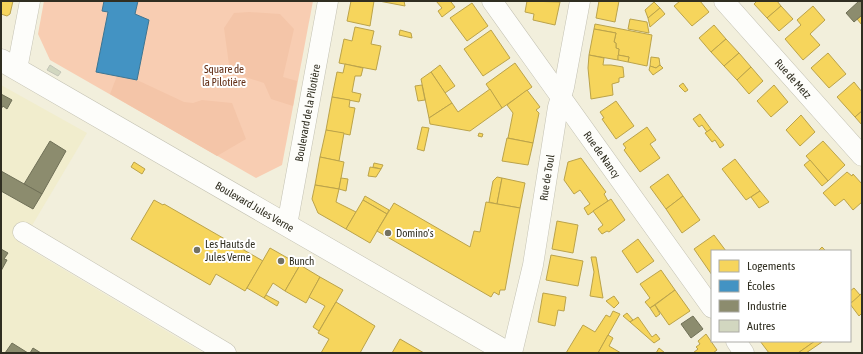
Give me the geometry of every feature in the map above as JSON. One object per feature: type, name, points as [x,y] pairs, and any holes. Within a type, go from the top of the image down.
[{"type":"main road","name":"Boulevard Jules Verne","points":[[9,65],[508,353]]},
{"type":"street","points":[[9,65],[30,1]]},
{"type":"street","name":"Boulevard de la Pilotière","points":[[286,225],[328,1]]},
{"type":"street","name":"Rue de Nancy","points":[[492,1],[711,307]]},
{"type":"street","name":"Rue de Toul","points":[[512,353],[533,264],[560,96],[564,87],[580,1]]},
{"type":"street","name":"Rue de Metz","points":[[724,1],[862,156]]},
{"type":"street","points":[[23,232],[226,353]]},
{"type":"street","points":[[737,342],[744,353]]},
{"type":"shaded area","points":[[249,12],[280,14],[294,29],[283,77],[297,81],[293,106],[271,99],[264,83],[230,72],[224,28],[234,13]]},
{"type":"shaded area","points":[[117,76],[137,80],[184,102],[193,103],[202,100],[232,103],[246,139],[217,156],[110,94]]},
{"type":"shaded area","points":[[1,85],[87,133],[21,244],[203,353],[1,353]]},
{"type":"green space","name":"Square de la Pilotière","points":[[44,1],[313,1],[282,165],[256,178],[50,60],[38,34]]},
{"type":"building: Logements","points":[[1,1],[13,1],[10,14],[7,16],[1,14]]},
{"type":"building: Logements","points":[[351,1],[374,1],[370,26],[347,21]]},
{"type":"building: Logements","points":[[379,1],[404,1],[405,6]]},
{"type":"building: Logements","points":[[436,1],[453,1],[451,2],[455,7],[442,17],[438,11],[442,8]]},
{"type":"building: Logements","points":[[527,1],[560,2],[555,25],[533,20],[534,14],[525,12]]},
{"type":"building: Logements","points":[[599,1],[619,1],[615,22],[596,18]]},
{"type":"building: Logements","points":[[680,1],[700,1],[709,12],[692,26],[674,6]]},
{"type":"building: Logements","points":[[757,1],[777,1],[781,6],[767,18],[754,4]]},
{"type":"building: Logements","points":[[654,2],[660,8],[648,18],[645,10]]},
{"type":"building: Logements","points":[[472,3],[488,26],[467,41],[450,18]]},
{"type":"building: Logements","points":[[781,6],[793,19],[779,31],[767,18]]},
{"type":"building: Logements","points":[[813,6],[825,20],[810,34],[820,45],[803,60],[785,39],[801,25],[797,20]]},
{"type":"building: Logements","points":[[660,8],[665,14],[650,27],[648,18]]},
{"type":"building: Logements","points":[[862,15],[862,25],[857,19]]},
{"type":"building: Logements","points":[[630,19],[647,22],[649,33],[628,29]]},
{"type":"building: Logements","points":[[595,24],[652,35],[647,66],[628,62],[629,57],[618,55],[619,49],[616,48],[616,43],[614,42],[616,33],[594,29]]},
{"type":"building: Logements","points":[[714,25],[726,39],[711,52],[699,38]]},
{"type":"building: Logements","points":[[355,27],[374,31],[371,44],[381,46],[376,70],[339,63],[344,39],[352,41]]},
{"type":"building: Logements","points":[[594,29],[616,33],[614,42],[616,43],[616,48],[619,49],[618,60],[589,55]]},
{"type":"building: Logements","points":[[400,30],[411,33],[412,38],[399,35]]},
{"type":"building: Logements","points":[[491,30],[510,58],[483,76],[464,49]]},
{"type":"building: Logements","points":[[726,39],[739,53],[724,66],[711,52]]},
{"type":"building: Logements","points":[[739,53],[751,67],[737,80],[724,66]]},
{"type":"building: Logements","points":[[828,53],[846,74],[829,88],[811,68]]},
{"type":"building: Logements","points":[[589,55],[604,58],[603,65],[623,67],[624,77],[619,78],[619,82],[612,84],[613,95],[591,99],[588,68]]},
{"type":"building: Logements","points":[[618,55],[629,57],[628,62],[618,60]]},
{"type":"building: Logements","points":[[651,57],[659,58],[660,65],[656,68],[650,66]]},
{"type":"building: Logements","points":[[515,63],[532,87],[502,108],[486,84]]},
{"type":"building: Logements","points":[[345,64],[363,68],[361,76],[355,76],[352,92],[361,94],[359,102],[332,97],[337,72],[343,73]]},
{"type":"building: Logements","points":[[440,65],[455,86],[445,93],[431,72]]},
{"type":"building: Logements","points":[[660,65],[663,68],[653,75],[649,70],[650,66],[656,68]]},
{"type":"building: Logements","points":[[751,67],[763,81],[749,94],[737,80]]},
{"type":"building: Logements","points":[[431,72],[452,103],[429,118],[421,79]]},
{"type":"building: Logements","points":[[854,82],[862,92],[862,111],[855,117],[837,97]]},
{"type":"building: Logements","points":[[683,83],[688,90],[685,92],[679,86]]},
{"type":"building: Logements","points":[[422,85],[425,100],[418,101],[415,86]]},
{"type":"building: Logements","points":[[774,85],[788,102],[771,117],[757,101]]},
{"type":"building: Logements","points":[[490,89],[502,108],[470,131],[430,124],[429,118],[452,103],[458,112]]},
{"type":"building: Logements","points":[[527,90],[540,107],[536,110],[539,113],[533,143],[508,138],[513,113],[507,105]]},
{"type":"building: Logements","points":[[332,97],[350,100],[349,107],[355,108],[350,135],[326,130]]},
{"type":"building: Logements","points":[[616,101],[634,126],[616,139],[602,119],[604,118],[600,112]]},
{"type":"building: Logements","points":[[862,111],[862,125],[855,117]]},
{"type":"building: Logements","points":[[700,114],[711,129],[707,132],[702,125],[699,127],[693,119]]},
{"type":"building: Logements","points":[[801,115],[815,132],[800,146],[786,130]]},
{"type":"building: Logements","points":[[422,127],[429,128],[424,151],[417,149]]},
{"type":"building: Logements","points":[[647,127],[656,140],[650,144],[660,158],[640,172],[624,150],[626,148],[623,144]]},
{"type":"building: Logements","points":[[711,129],[724,145],[720,148],[715,140],[712,142],[705,133]]},
{"type":"building: Logements","points":[[326,130],[344,133],[339,161],[320,157]]},
{"type":"building: Logements","points":[[479,133],[483,134],[482,137],[478,136]]},
{"type":"building: Logements","points":[[507,138],[533,143],[528,165],[502,161]]},
{"type":"building: Logements","points":[[823,141],[845,165],[828,181],[806,156]]},
{"type":"building: Logements","points":[[320,157],[344,162],[339,189],[315,185]]},
{"type":"building: Logements","points":[[581,158],[606,192],[604,194],[608,201],[588,215],[584,208],[590,204],[580,190],[574,194],[564,180],[568,162]]},
{"type":"building: Logements","points":[[735,159],[760,191],[746,200],[722,169]]},
{"type":"building: Logements","points":[[810,160],[828,181],[822,186],[804,165]]},
{"type":"building: Logements","points":[[134,162],[145,169],[142,174],[131,167]]},
{"type":"building: Logements","points":[[374,163],[383,165],[381,169],[373,167]]},
{"type":"building: Logements","points":[[370,167],[381,169],[376,177],[368,176]]},
{"type":"building: Logements","points":[[847,172],[852,176],[853,174],[862,184],[862,202],[853,210],[844,199],[835,206],[823,193]]},
{"type":"building: Logements","points":[[668,174],[683,196],[666,209],[650,187]]},
{"type":"building: Logements","points":[[497,177],[502,178],[497,204],[489,202],[493,181]]},
{"type":"building: Logements","points":[[341,178],[348,179],[346,191],[339,189]]},
{"type":"building: Logements","points":[[502,178],[525,183],[520,208],[497,204]]},
{"type":"building: Logements","points":[[315,185],[339,189],[336,202],[356,212],[346,229],[318,213],[312,199]]},
{"type":"building: Logements","points":[[760,191],[769,202],[759,208],[751,197]]},
{"type":"building: Logements","points":[[365,196],[389,210],[387,214],[363,200]]},
{"type":"building: Logements","points":[[683,196],[700,220],[682,233],[666,209]]},
{"type":"building: Logements","points":[[611,199],[625,220],[609,232],[607,231],[602,234],[598,229],[603,225],[593,211]]},
{"type":"building: Logements","name":"Les Hauts de Jules Verne","points":[[154,200],[163,205],[164,204],[263,261],[245,291],[216,274],[210,285],[131,239]]},
{"type":"building: Logements","points":[[363,200],[387,214],[370,243],[346,229]]},
{"type":"building: Logements","points":[[486,202],[520,208],[505,290],[500,290],[499,295],[494,292],[491,297],[377,231],[394,203],[470,247],[474,231],[480,232]]},
{"type":"building: Logements","points":[[557,221],[578,225],[573,253],[552,249]]},
{"type":"building: Logements","points":[[714,235],[725,250],[711,250],[711,274],[694,249]]},
{"type":"building: Logements","points":[[638,239],[654,261],[637,273],[622,251]]},
{"type":"building: Logements","points":[[270,248],[300,265],[285,291],[273,283],[264,298],[247,288]]},
{"type":"building: Logements","points":[[551,255],[583,261],[578,286],[546,280]]},
{"type":"building: Logements","points":[[591,257],[596,257],[603,298],[590,296],[594,272]]},
{"type":"building: Logements","points":[[300,265],[320,277],[306,303],[285,291]]},
{"type":"building: Logements","points":[[661,270],[675,290],[650,308],[645,302],[650,298],[640,284]]},
{"type":"building: Logements","points":[[320,277],[343,290],[319,331],[313,327],[325,306],[309,297]]},
{"type":"building: Logements","points":[[854,288],[860,295],[852,303],[851,302],[851,290]]},
{"type":"building: Logements","points":[[675,290],[690,311],[669,325],[655,305]]},
{"type":"building: Logements","points":[[543,293],[566,297],[564,311],[558,310],[555,326],[538,322]]},
{"type":"building: Logements","points":[[862,293],[862,313],[859,316],[851,305],[851,303]]},
{"type":"building: Logements","points":[[266,295],[279,302],[277,306],[264,298]]},
{"type":"building: Logements","points":[[614,296],[619,303],[614,308],[606,301]]},
{"type":"building: Logements","points":[[336,302],[375,326],[360,353],[321,353],[329,339],[318,333]]},
{"type":"building: Logements","points":[[655,305],[660,314],[656,317],[650,308]]},
{"type":"building: Logements","points":[[613,311],[620,314],[598,353],[566,353],[583,325],[595,332],[606,315],[610,317]]},
{"type":"building: Logements","points":[[627,313],[633,320],[630,322],[623,316]]},
{"type":"building: Logements","points":[[638,317],[652,337],[656,334],[660,339],[654,343],[630,322]]},
{"type":"building: Logements","points":[[706,334],[717,350],[713,353],[693,353],[698,349],[696,347],[700,344],[698,341]]},
{"type":"building: Logements","points":[[608,335],[613,338],[609,346],[621,353],[598,353]]},
{"type":"building: Logements","points":[[400,339],[424,353],[392,353]]},
{"type":"building: Logements","points":[[761,342],[814,342],[798,353],[769,353]]},
{"type":"building: Logements","points":[[814,342],[822,342],[806,353],[798,353]]},
{"type":"building: Logements","points":[[659,348],[665,353],[656,353]]},
{"type":"building: Écoles","points":[[104,1],[138,1],[135,14],[149,20],[137,80],[96,72],[108,12],[102,11]]},
{"type":"building: Industrie","points":[[859,1],[862,1],[862,15],[854,22],[846,13]]},
{"type":"building: Industrie","points":[[1,94],[12,100],[7,109],[3,106],[1,109]]},
{"type":"building: Industrie","points":[[50,141],[66,151],[42,194],[24,184]]},
{"type":"building: Industrie","points":[[1,171],[42,194],[33,209],[1,191]]},
{"type":"building: Industrie","points":[[1,249],[8,253],[4,259],[7,260],[1,271]]},
{"type":"building: Industrie","points":[[693,316],[703,329],[691,338],[681,324]]},
{"type":"building: Industrie","points":[[12,343],[28,353],[5,353]]},
{"type":"building: Industrie","points":[[33,348],[41,353],[30,353]]},
{"type":"building: Autres","points":[[50,65],[61,72],[58,76],[47,70]]},
{"type":"place","name":"Domino's","points":[[388,233]]},
{"type":"place","name":"Les Hauts de Jules Verne","points":[[197,250]]},
{"type":"place","name":"Bunch","points":[[281,261]]}]
